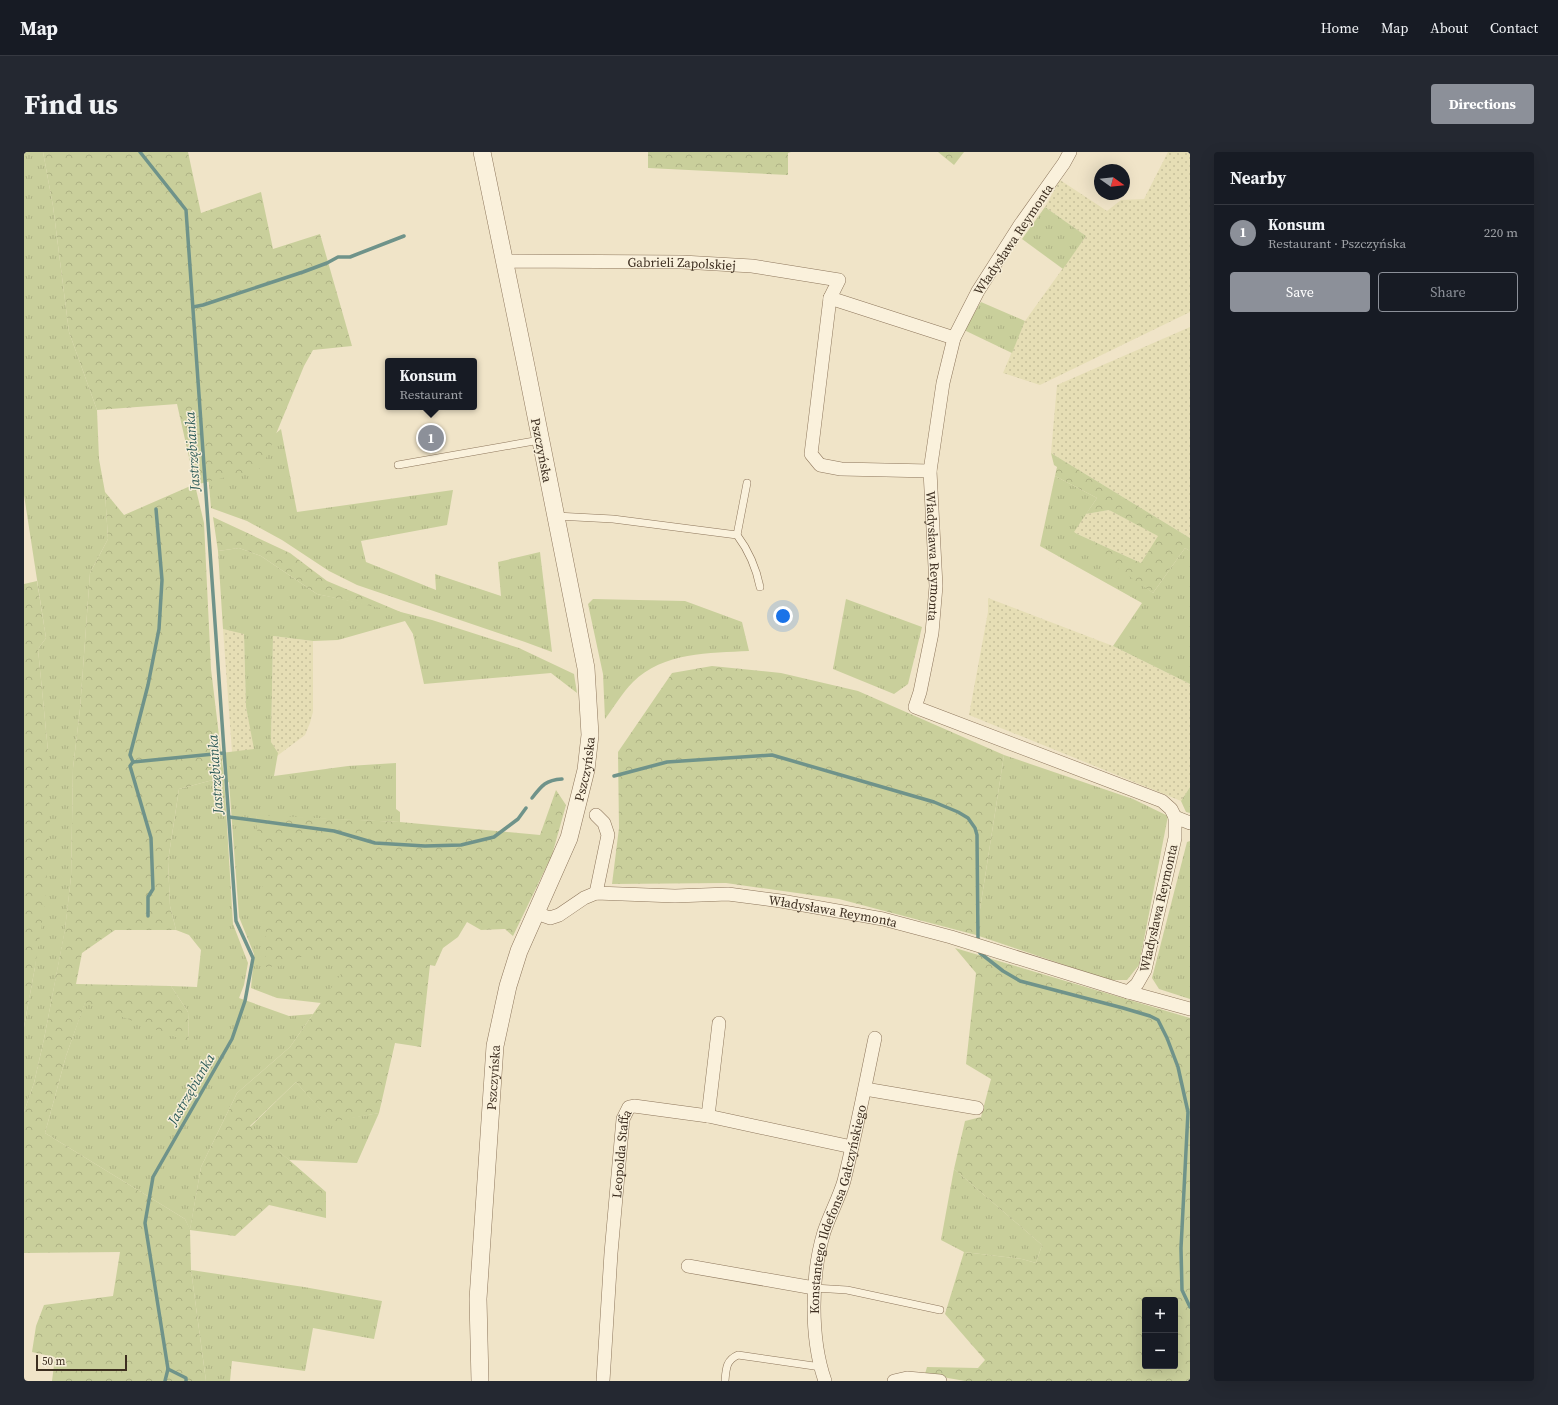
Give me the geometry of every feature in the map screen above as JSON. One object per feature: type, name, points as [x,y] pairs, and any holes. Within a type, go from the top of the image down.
[{"type":"street","name":"Pszczyńska","points":[[480,1381],[478,1299],[495,1046],[510,979],[519,951],[569,838],[586,770],[590,735],[586,668],[482,152]]},
{"type":"street","name":"Władysława Reymonta","points":[[1070,152],[1064,163],[1020,225],[978,291],[954,338],[943,383],[930,471],[936,586],[932,633],[920,692],[915,707],[1162,801],[1171,809],[1175,817],[1175,838],[1145,970],[1137,984],[1128,992]]},
{"type":"street","name":"Gabrieli Zapolskiej","points":[[505,263],[513,261],[660,262],[752,266],[838,280],[830,298],[811,454],[820,465],[841,469],[930,471]]},
{"type":"street","points":[[830,298],[954,338]]},
{"type":"street","points":[[596,815],[604,823],[608,835],[596,894]]},
{"type":"street","name":"Władysława Reymonta","points":[[1175,817],[1190,823]]},
{"type":"street","name":"Władysława Reymonta","points":[[536,913],[550,918],[559,915],[584,898],[596,894],[675,896],[728,894],[781,901],[875,918],[951,937],[1128,992],[1190,1009]]},
{"type":"street","points":[[708,1116],[719,1022]]},
{"type":"street","name":"Konstantego Ildefonsa Gałczyńskiego","points":[[825,1381],[821,1367],[814,1316],[814,1288],[817,1263],[824,1232],[843,1183],[852,1148],[875,1038]]},
{"type":"street","points":[[865,1089],[977,1108]]},
{"type":"street","name":"Leopolda Staffa","points":[[603,1381],[611,1253],[623,1118],[629,1107],[634,1106],[708,1116],[852,1148]]},
{"type":"street","points":[[688,1266],[814,1288]]},
{"type":"street","points":[[894,1381],[907,1378],[940,1381]]},
{"type":"lane","points":[[398,465],[541,440]]},
{"type":"lane","points":[[737,535],[747,483]]},
{"type":"lane","points":[[556,516],[614,519],[737,535],[746,547],[756,568],[760,587]]},
{"type":"lane","points":[[814,1288],[847,1290],[940,1310]]},
{"type":"lane","points":[[725,1381],[728,1362],[738,1355],[821,1367]]},
{"type":"shaded area","points":[[1168,152],[1190,152],[1190,312],[1040,385],[1003,373],[1025,321],[1086,236],[1045,207],[1060,180],[1107,211],[1121,200],[1144,199]]},
{"type":"shaded area","points":[[1190,327],[1190,538],[1051,453],[1057,385]]},
{"type":"shaded area","points":[[1109,510],[1159,536],[1141,563],[1073,532],[1086,514]]},
{"type":"shaded area","points":[[988,598],[1113,646],[1190,684],[1190,787],[1181,801],[969,715],[988,612]]},
{"type":"shaded area","points":[[223,629],[244,633],[246,707],[255,750],[232,752]]},
{"type":"shaded area","points":[[273,636],[313,641],[313,712],[310,723],[305,735],[277,756],[271,742]]},
{"type":"green space","points":[[24,152],[43,152],[53,206],[69,332],[97,410],[99,459],[105,492],[108,539],[90,573],[80,709],[73,768],[71,877],[65,930],[44,1039],[34,1083],[24,1112],[24,1027],[35,967],[48,751],[38,649],[46,638],[24,495]]},
{"type":"green space","points":[[43,152],[188,152],[201,213],[261,192],[273,249],[320,234],[352,346],[313,350],[304,366],[262,468],[195,485],[204,523],[211,669],[224,777],[179,789],[168,861],[170,906],[176,930],[115,930],[82,953],[76,984],[171,986],[188,1012],[189,1042],[85,1003],[66,1056],[45,1133],[185,1219],[190,1229],[201,1167],[237,1093],[290,1047],[343,971],[328,952],[303,956],[280,966],[266,967],[266,928],[256,815],[400,822],[540,835],[556,790],[566,805],[552,855],[513,936],[505,929],[481,930],[467,922],[458,937],[443,948],[435,966],[430,965],[421,1047],[395,1043],[379,1113],[331,1122],[296,1082],[250,1126],[326,1192],[326,1218],[269,1205],[235,1236],[190,1230],[191,1270],[206,1381],[52,1381],[55,1357],[32,1352],[36,1326],[44,1305],[113,1296],[120,1252],[24,1253],[24,1112],[34,1083],[44,1039],[65,929],[71,877],[73,768],[80,709],[90,573],[108,539],[105,492],[124,515],[195,484],[177,404],[97,410],[69,332],[53,206]]},
{"type":"green space","points":[[648,152],[791,152],[788,153],[788,175],[648,168]]},
{"type":"green space","points":[[938,152],[964,152],[954,165]]},
{"type":"green space","points":[[1045,207],[1086,236],[1063,269],[1022,239]]},
{"type":"green space","points":[[981,302],[1025,321],[1012,353],[964,330]]},
{"type":"green space","points":[[281,429],[297,512],[453,490],[447,525],[361,541],[366,562],[436,590],[435,574],[501,596],[498,562],[540,552],[552,652],[357,585],[329,571],[282,540],[247,521],[211,508],[207,462],[250,455]]},
{"type":"green space","points":[[1051,453],[1190,538],[1190,551],[1185,548],[1153,593],[1110,563],[1073,532],[1141,563],[1158,536],[1109,510],[1086,514],[1097,498],[1055,476],[1057,467],[1054,465]]},
{"type":"green space","points":[[1055,476],[1097,498],[1074,532],[1153,593],[1185,548],[1190,551],[1190,684],[1113,646],[1142,603],[1040,546]]},
{"type":"green space","points":[[213,517],[290,553],[327,581],[403,613],[317,594],[261,556],[239,548],[218,551]]},
{"type":"green space","points":[[239,548],[261,556],[317,594],[385,608],[432,620],[519,648],[574,674],[577,693],[551,673],[424,684],[413,634],[405,621],[338,640],[313,641],[273,636],[271,742],[278,753],[274,776],[348,766],[396,763],[396,809],[400,812],[400,822],[256,816],[301,953],[329,951],[348,972],[321,1003],[277,998],[251,988],[254,954],[239,917],[229,782],[227,783],[221,753],[254,749],[246,707],[244,634],[223,629],[218,551]]},
{"type":"green space","points":[[37,581],[46,638],[38,649],[48,751],[50,827],[45,904],[24,1027],[24,584]]},
{"type":"green space","points":[[593,599],[685,601],[742,622],[749,651],[719,652],[688,656],[658,665],[645,672],[633,682],[605,719],[603,674],[588,604]]},
{"type":"green space","points":[[846,599],[922,627],[908,684],[894,694],[833,669]]},
{"type":"green space","points":[[712,666],[781,673],[858,691],[1004,755],[976,935],[839,899],[726,883],[612,884],[619,828],[618,752],[672,673]]},
{"type":"green space","points":[[1004,755],[1133,799],[1168,816],[1139,965],[1127,980],[1109,980],[976,935]]},
{"type":"green space","points":[[224,777],[233,924],[248,963],[244,985],[239,998],[289,1016],[313,1014],[290,1047],[237,1093],[201,1167],[190,1230],[185,1219],[45,1133],[66,1056],[85,1002],[189,1041],[188,1012],[171,986],[197,987],[201,950],[189,935],[176,930],[170,906],[168,861],[179,789]]},
{"type":"green space","points":[[1190,787],[1190,813],[1186,812],[1181,801]]},
{"type":"green space","points":[[1190,841],[1190,999],[1159,989],[1152,978],[1187,842]]},
{"type":"green space","points":[[955,948],[1190,1018],[1190,1381],[965,1381],[925,1374],[927,1367],[978,1368],[985,1360],[945,1314],[964,1252],[1022,1259],[1036,1263],[1042,1245],[954,1169],[965,1121],[981,1117],[991,1079],[966,1064],[976,973]]},
{"type":"green space","points":[[296,1082],[331,1121],[379,1113],[357,1163],[289,1160],[250,1127]]},
{"type":"green space","points":[[954,1169],[1042,1245],[1036,1263],[1022,1259],[964,1252],[941,1240]]},
{"type":"green space","points":[[191,1270],[304,1287],[382,1301],[374,1339],[313,1328],[305,1371],[232,1361],[230,1381],[206,1381]]},
{"type":"waterway","name":"Jastrzębianka","points":[[140,152],[186,210],[236,921],[253,958],[245,1001],[232,1039],[153,1177],[145,1223],[168,1369],[165,1381]]},
{"type":"waterway","points":[[193,307],[303,272],[338,257],[350,257],[404,236]]},
{"type":"waterway","points":[[148,916],[148,897],[153,889],[151,838],[130,766],[133,762],[130,755],[148,685],[159,629],[162,580],[156,509]]},
{"type":"waterway","points":[[133,762],[224,753]]},
{"type":"waterway","points":[[614,776],[667,762],[772,755],[934,802],[958,812],[968,818],[975,828],[977,835],[978,940]]},
{"type":"waterway","points":[[532,798],[548,782],[562,779]]},
{"type":"waterway","points":[[229,817],[334,831],[375,843],[425,846],[461,845],[494,837],[518,819],[526,808]]},
{"type":"waterway","points":[[980,953],[1003,971],[1020,981],[1123,1008],[1158,1020],[1167,1038],[1178,1067],[1188,1112],[1181,1248],[1182,1290],[1190,1307]]},
{"type":"waterway","points":[[168,1369],[186,1378],[186,1381]]},
{"type":"place","name":"Konsum","points":[[431,438]]}]
